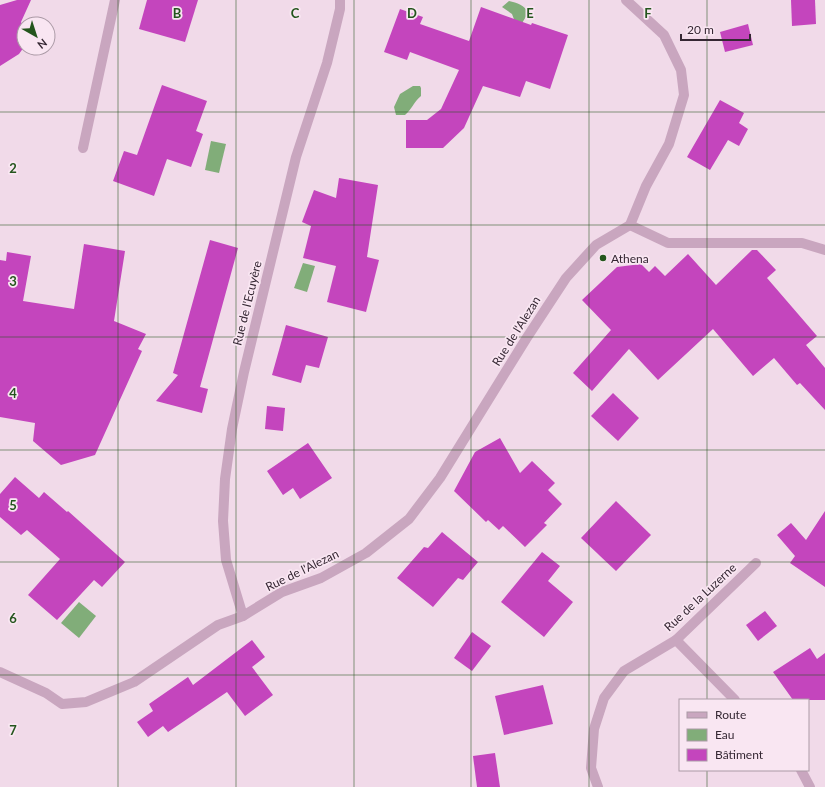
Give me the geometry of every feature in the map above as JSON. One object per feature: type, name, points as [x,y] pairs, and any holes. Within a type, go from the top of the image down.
[{"type":"street","points":[[83,148],[115,0]]},
{"type":"street","name":"Rue de l'Ecuyère","points":[[243,616],[226,560],[224,521],[225,479],[232,429],[245,365],[296,157],[327,63],[340,9],[340,0]]},
{"type":"street","points":[[626,0],[664,35],[681,70],[684,95],[668,144],[646,186],[630,224],[668,243],[802,243],[825,250]]},
{"type":"street","name":"Rue de l'Alezan","points":[[0,672],[46,693],[62,704],[86,702],[134,682],[218,625],[243,616],[282,592],[322,578],[366,553],[409,519],[440,478],[526,339],[566,278],[596,245],[630,224]]},
{"type":"street","name":"Rue de la Luzerne","points":[[598,787],[591,768],[591,760],[594,729],[604,698],[624,672],[676,640],[756,563]]},
{"type":"street","points":[[676,640],[734,699]]},
{"type":"street","points":[[802,771],[810,787]]},
{"type":"water","points":[[509,1],[523,6],[528,13],[518,30],[512,14],[502,7]]},
{"type":"water","points":[[413,86],[420,86],[421,96],[405,115],[396,115],[394,107],[400,94]]},
{"type":"water","points":[[211,141],[226,144],[219,173],[205,170]]},
{"type":"water","points":[[303,263],[315,266],[307,292],[294,288]]},
{"type":"water","points":[[79,602],[96,616],[79,638],[61,623]]},
{"type":"building","points":[[17,0],[31,0],[24,16],[16,16],[16,56],[0,66],[0,5]]},
{"type":"building","points":[[147,0],[198,0],[185,42],[139,29]]},
{"type":"building","points":[[791,0],[815,0],[816,24],[792,26]]},
{"type":"building","points":[[481,7],[531,25],[532,23],[568,35],[550,89],[526,81],[520,97],[483,86],[464,128],[443,148],[406,148],[406,120],[427,120],[441,109],[459,70],[410,52],[407,60],[384,52],[400,9],[423,17],[420,24],[469,41]]},
{"type":"building","points":[[748,24],[753,45],[725,52],[720,32]]},
{"type":"building","points":[[162,85],[207,101],[196,131],[203,134],[191,167],[167,159],[154,196],[113,181],[124,151],[137,155]]},
{"type":"building","points":[[720,100],[744,113],[739,123],[748,129],[739,146],[728,140],[710,170],[687,157]]},
{"type":"building","points":[[339,178],[378,185],[367,257],[379,260],[366,312],[327,302],[336,266],[303,258],[311,226],[302,222],[314,190],[336,198]]},
{"type":"building","points":[[210,240],[238,248],[200,387],[208,389],[202,413],[156,401],[178,375],[173,373]]},
{"type":"building","points":[[84,244],[125,251],[114,321],[146,334],[138,349],[142,351],[95,455],[61,465],[33,441],[35,423],[0,417],[0,260],[6,261],[7,252],[31,256],[23,301],[74,309]]},
{"type":"building","points":[[752,250],[757,250],[776,270],[767,278],[817,336],[806,345],[825,368],[825,410],[800,383],[797,385],[774,358],[753,376],[713,329],[658,380],[629,349],[592,391],[573,373],[611,330],[582,300],[617,267],[641,264],[649,272],[655,266],[665,276],[688,254],[716,285]]},
{"type":"building","points":[[286,325],[328,337],[319,368],[306,365],[301,383],[272,375]]},
{"type":"building","points":[[613,393],[639,418],[618,441],[591,416]]},
{"type":"building","points":[[267,406],[285,408],[283,431],[265,429]]},
{"type":"building","points":[[500,438],[520,473],[532,461],[555,483],[548,490],[562,504],[544,523],[547,525],[525,547],[503,526],[499,530],[488,520],[486,522],[454,491],[475,452]]},
{"type":"building","points":[[308,443],[332,478],[300,499],[293,488],[283,495],[267,471]]},
{"type":"building","points":[[15,477],[39,498],[44,492],[67,512],[68,511],[125,562],[102,587],[94,580],[57,620],[28,595],[60,559],[27,530],[21,535],[0,517],[0,494]]},
{"type":"building","points":[[616,501],[651,535],[616,571],[581,538]]},
{"type":"building","points":[[825,511],[825,587],[790,563],[795,556],[777,535],[791,523],[806,540]]},
{"type":"building","points":[[442,532],[478,562],[463,580],[458,578],[433,607],[397,578],[424,547],[428,548]]},
{"type":"building","points":[[542,552],[560,566],[548,581],[573,602],[544,637],[501,602]]},
{"type":"building","points":[[765,611],[777,626],[758,641],[746,625]]},
{"type":"building","points":[[472,632],[491,646],[472,671],[454,658]]},
{"type":"building","points":[[252,640],[265,657],[252,667],[273,695],[245,716],[227,692],[168,732],[163,726],[148,737],[137,722],[153,711],[149,704],[188,677],[193,685]]},
{"type":"building","points":[[810,648],[817,659],[825,653],[825,700],[792,699],[773,672]]},
{"type":"building","points":[[543,685],[553,724],[504,735],[495,696]]},
{"type":"building","points":[[495,753],[500,787],[477,787],[473,756]]},
{"type":"place","name":"Athena","points":[[603,258]]}]
